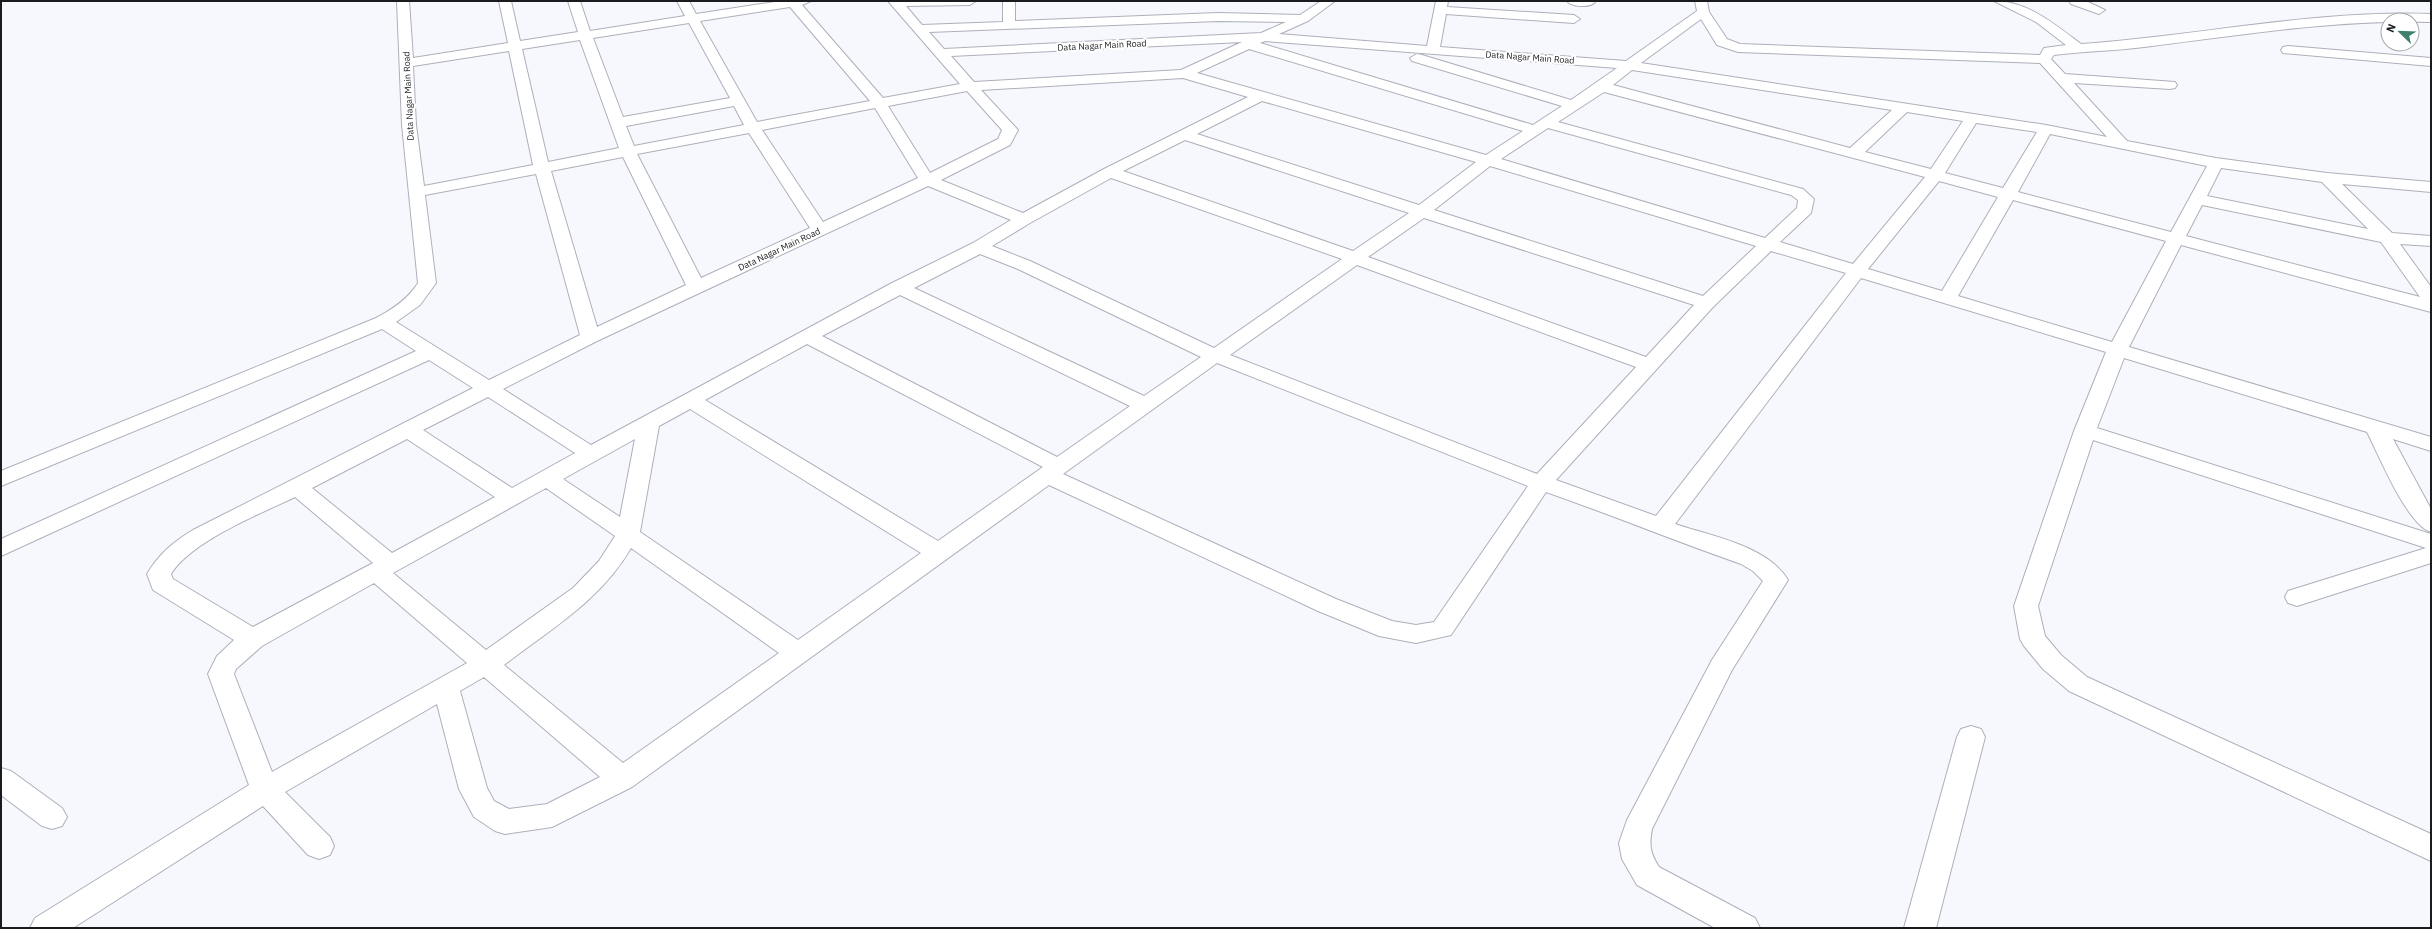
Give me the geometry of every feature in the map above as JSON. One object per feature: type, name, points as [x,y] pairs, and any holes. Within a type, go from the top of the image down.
[{"type":"street","name":"Data Nagar Main Road","points":[[1,479],[382,322],[403,311],[419,298],[427,283],[409,125],[403,1]]},
{"type":"street","points":[[505,1],[542,168],[590,337]]},
{"type":"street","points":[[574,1],[584,35],[628,151],[697,288]]},
{"type":"street","points":[[683,1],[694,18],[753,128],[820,230]]},
{"type":"street","points":[[895,2],[970,1]]},
{"type":"street","points":[[1009,1],[1009,26]]},
{"type":"street","name":"Data Nagar Main Road","points":[[940,53],[1184,74],[1304,18],[1329,1]]},
{"type":"street","points":[[1573,1],[1588,2]]},
{"type":"street","points":[[2000,1],[2040,18],[2076,47]]},
{"type":"street","points":[[2075,1],[2099,10]]},
{"type":"street","points":[[406,63],[797,2],[880,104],[927,180],[1024,219]]},
{"type":"street","name":"Data Nagar Main Road","points":[[253,639],[162,584],[159,574],[166,561],[182,547],[200,535],[487,388],[590,337],[994,149],[1005,142],[1009,136],[1010,130],[895,2]]},
{"type":"street","points":[[1433,50],[1441,6],[1574,19]]},
{"type":"street","points":[[446,687],[473,790],[484,809],[505,822],[552,815],[622,779],[1145,405],[1421,212],[1488,160],[1602,86],[1702,7],[1722,42],[1738,48],[2044,59],[2122,144]]},
{"type":"street","points":[[919,29],[1066,23],[1216,12],[1304,18]]},
{"type":"street","points":[[1216,12],[1225,39]]},
{"type":"street","points":[[2044,59],[2049,51],[2076,47],[2143,43],[2266,24],[2339,18],[2431,18]]},
{"type":"street","points":[[1066,23],[1066,64]]},
{"type":"street","name":"Data Nagar Main Road","points":[[416,192],[880,104],[970,86],[1066,64],[1225,39],[1263,37],[1628,65],[2046,130],[2216,163],[2327,178],[2431,187]]},
{"type":"street","points":[[807,336],[1053,471],[1327,605],[1388,630],[1416,634],[1442,629],[1541,483],[1706,303],[1805,210],[1806,199],[1797,192],[1540,126],[1248,44]]},
{"type":"street","points":[[1377,46],[1572,105]]},
{"type":"street","points":[[2288,50],[2431,62]]},
{"type":"street","points":[[1184,74],[1488,160],[2431,444]]},
{"type":"street","points":[[2061,78],[2170,85]]},
{"type":"street","points":[[1602,86],[2431,306]]},
{"type":"street","points":[[319,846],[265,790],[221,674],[224,663],[234,653],[253,639],[382,567],[807,336],[898,287],[979,247],[1024,219],[1110,172],[1261,96]]},
{"type":"street","points":[[617,123],[739,101]]},
{"type":"street","points":[[1854,153],[1904,107]]},
{"type":"street","points":[[1660,527],[1857,271],[1935,175],[1972,118]]},
{"type":"street","points":[[1947,299],[2046,130]]},
{"type":"street","points":[[1184,135],[1706,303]]},
{"type":"street","points":[[2216,163],[2117,350],[2085,431],[2026,606],[2033,639],[2052,662],[2078,684],[2431,848]]},
{"type":"street","points":[[1110,172],[1355,258],[1649,365]]},
{"type":"street","points":[[2327,178],[2387,238],[2431,300]]},
{"type":"street","points":[[2197,199],[2387,238],[2431,241]]},
{"type":"street","points":[[979,247],[1024,265],[1216,356],[1541,483],[1636,515],[1660,527],[1749,558],[1766,568],[1776,580],[1721,667],[1637,829],[1634,843],[1637,859],[1648,876],[1744,928]]},
{"type":"street","points":[[898,287],[1145,405]]},
{"type":"street","points":[[382,322],[590,454]]},
{"type":"street","points":[[1,548],[430,352]]},
{"type":"street","points":[[690,400],[939,552]]},
{"type":"street","points":[[46,928],[265,790],[486,664],[582,594],[608,567],[628,534],[649,422]]},
{"type":"street","points":[[2376,428],[2418,509],[2431,524]]},
{"type":"street","points":[[407,429],[512,497]]},
{"type":"street","points":[[2085,431],[2431,542]]},
{"type":"street","points":[[547,478],[798,653]]},
{"type":"street","points":[[296,486],[486,664],[622,779]]},
{"type":"street","points":[[2297,596],[2431,555]]},
{"type":"street","points":[[1920,928],[1971,737]]},
{"type":"street","points":[[1,779],[52,817]]}]
